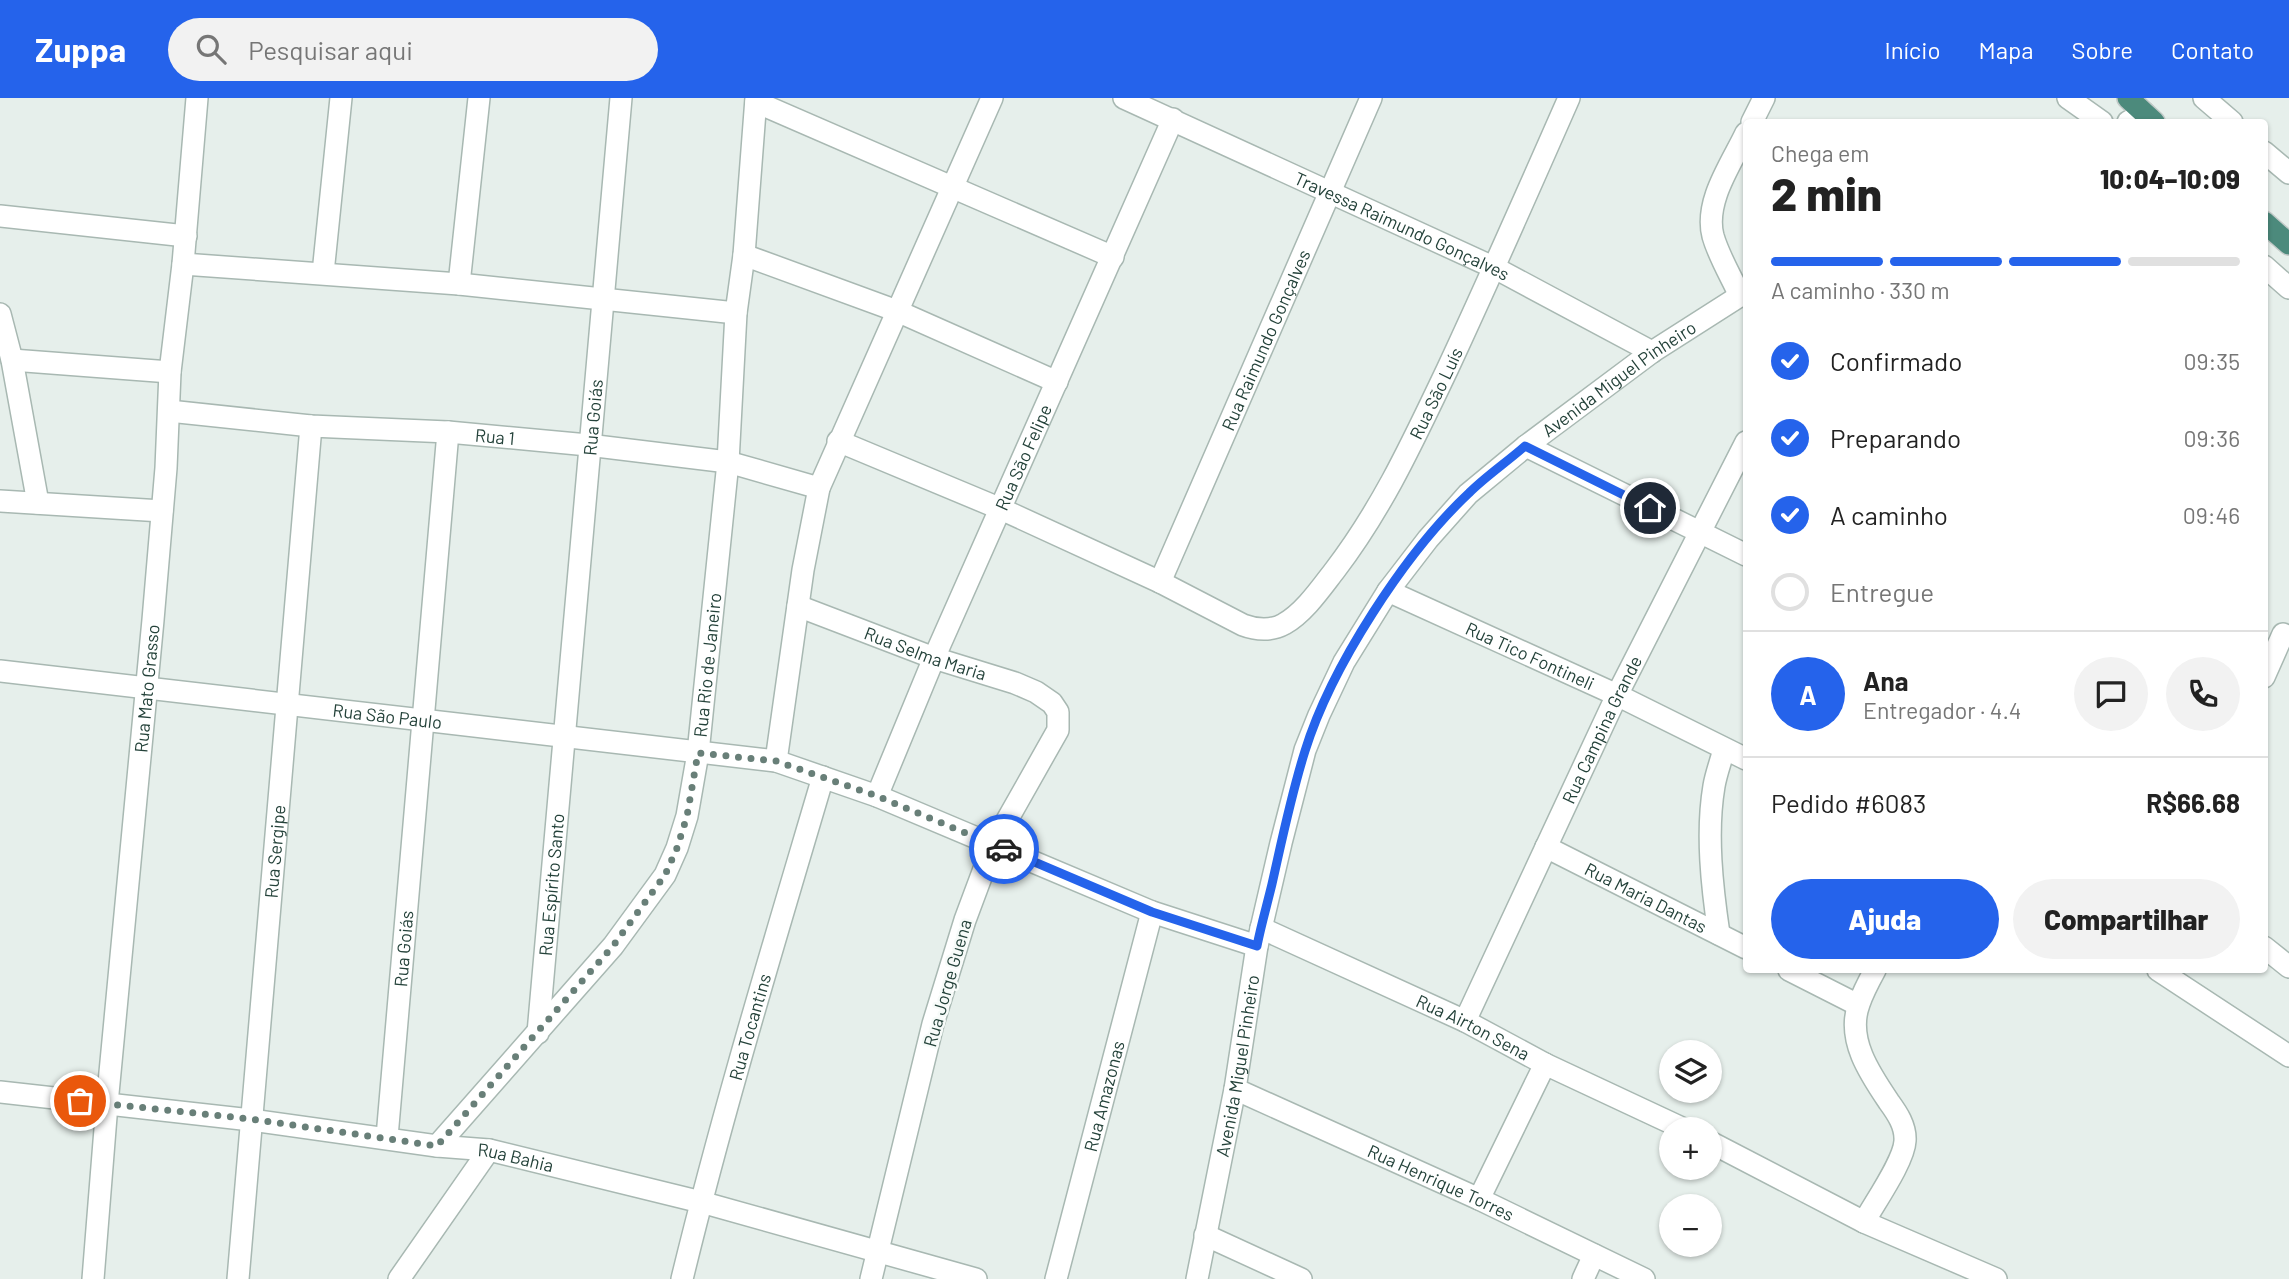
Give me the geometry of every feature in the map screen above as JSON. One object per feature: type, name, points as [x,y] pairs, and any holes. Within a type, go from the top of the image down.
[{"type":"highway","points":[[2127,98],[2142,119]]},
{"type":"highway","points":[[2268,226],[2289,244]]},
{"type":"street","name":"Rua Mato Grasso","points":[[93,1279],[162,511],[170,372],[186,236],[197,98]]},
{"type":"street","points":[[323,272],[341,98]]},
{"type":"street","points":[[459,284],[479,98]]},
{"type":"street","name":"Rua Goiás","points":[[565,736],[588,445],[621,98]]},
{"type":"street","points":[[776,761],[809,534],[819,488],[951,185],[992,98]]},
{"type":"street","name":"Travessa Raimundo Gonçalves","points":[[1124,98],[1150,103],[1172,119],[1495,268],[1651,352]]},
{"type":"street","name":"Rua Raimundo Gonçalves","points":[[1160,582],[1371,98]]},
{"type":"street","name":"Rua São Luís","points":[[1160,582],[1253,629],[1273,629],[1283,625],[1306,604],[1351,550],[1408,452],[1495,268],[1569,98]]},
{"type":"street","points":[[1754,119],[1764,98]]},
{"type":"street","points":[[2068,98],[2098,119]]},
{"type":"street","points":[[2204,98],[2228,119]]},
{"type":"street","points":[[756,100],[1113,257]]},
{"type":"street","name":"Rua Rio de Janeiro","points":[[437,1146],[613,946],[665,875],[687,816],[698,753],[727,462],[736,313],[744,254],[756,100]]},
{"type":"street","name":"Rua São Felipe","points":[[877,796],[934,658],[1172,119]]},
{"type":"street","points":[[1743,139],[1715,197],[1712,233],[1719,252],[1743,294]]},
{"type":"street","points":[[2268,155],[2289,173]]},
{"type":"street","points":[[0,216],[186,236]]},
{"type":"street","points":[[744,254],[897,311],[1057,382]]},
{"type":"street","points":[[183,264],[323,272],[459,284],[736,313]]},
{"type":"street","points":[[2268,270],[2289,288]]},
{"type":"street","name":"Avenida Miguel Pinheiro","points":[[1197,1279],[1235,1089],[1259,937],[1305,750],[1344,662],[1388,591],[1428,538],[1468,494],[1525,446],[1651,352],[1743,294]]},
{"type":"street","points":[[0,314],[12,360],[38,503]]},
{"type":"street","points":[[12,360],[170,372]]},
{"type":"street","name":"Rua 1","points":[[169,411],[312,426],[449,432],[588,445],[727,462],[819,488]]},
{"type":"street","name":"Rua Sergipe","points":[[238,1279],[312,426]]},
{"type":"street","name":"Rua Goiás","points":[[387,1137],[449,432]]},
{"type":"street","points":[[838,441],[1001,509],[1160,582]]},
{"type":"street","points":[[1525,446],[1743,554]]},
{"type":"street","name":"Rua Campina Grande","points":[[1465,1021],[1617,695],[1743,448]]},
{"type":"street","points":[[0,501],[162,511]]},
{"type":"street","name":"Rua Tico Fontineli","points":[[1388,591],[1617,695],[1743,758]]},
{"type":"street","name":"Rua Selma Maria","points":[[798,606],[934,658],[1015,683],[1052,703]]},
{"type":"street","points":[[2268,665],[2279,632]]},
{"type":"street","name":"Rua São Paulo","points":[[0,673],[145,687],[776,761],[877,796],[993,845]]},
{"type":"street","name":"Rua Jorge Guena","points":[[871,1279],[933,1024],[965,920],[993,845],[1058,730],[1058,712],[1052,703]]},
{"type":"street","name":"Rua Espírito Santo","points":[[538,1033],[565,736]]},
{"type":"street","points":[[1719,934],[1711,810],[1714,785],[1724,749]]},
{"type":"street","name":"Rua Tocantins","points":[[682,1279],[761,987],[823,777]]},
{"type":"street","name":"Rua Airton Sena","points":[[993,845],[1152,912],[1259,937],[1465,1021],[1545,1063],[1659,1117]]},
{"type":"street","name":"Rua Maria Dantas","points":[[1546,847],[1743,946]]},
{"type":"street","name":"Rua Amazonas","points":[[1056,1279],[1152,912]]},
{"type":"street","points":[[2268,950],[2288,964]]},
{"type":"street","points":[[1795,973],[1858,1005]]},
{"type":"street","points":[[1864,1222],[1900,1159],[1905,1142],[1900,1118],[1866,1066],[1859,1049],[1855,1022],[1858,1005],[1874,973]]},
{"type":"street","points":[[2163,973],[2289,1056]]},
{"type":"street","points":[[1479,1199],[1545,1063]]},
{"type":"street","name":"Rua Henrique Torres","points":[[1235,1089],[1479,1199],[1644,1279]]},
{"type":"street","name":"Rua Bahia","points":[[0,1092],[251,1119],[437,1146],[489,1150],[701,1202],[975,1279]]},
{"type":"street","points":[[1722,1148],[1864,1222],[1996,1279]]},
{"type":"street","points":[[399,1279],[489,1150]]},
{"type":"street","points":[[1205,1235],[1301,1279]]},
{"type":"street","points":[[1583,1279],[1594,1255]]},
{"type":"way so far","points":[[80,1101],[251,1119],[437,1146],[613,946],[665,875],[687,816],[698,753],[776,761],[877,796],[1004,849]]},
{"type":"route","points":[[1004,849],[1152,912],[1257,946],[1305,750],[1319,715],[1344,662],[1388,591],[1428,538],[1468,494],[1525,446],[1650,508]]}]
